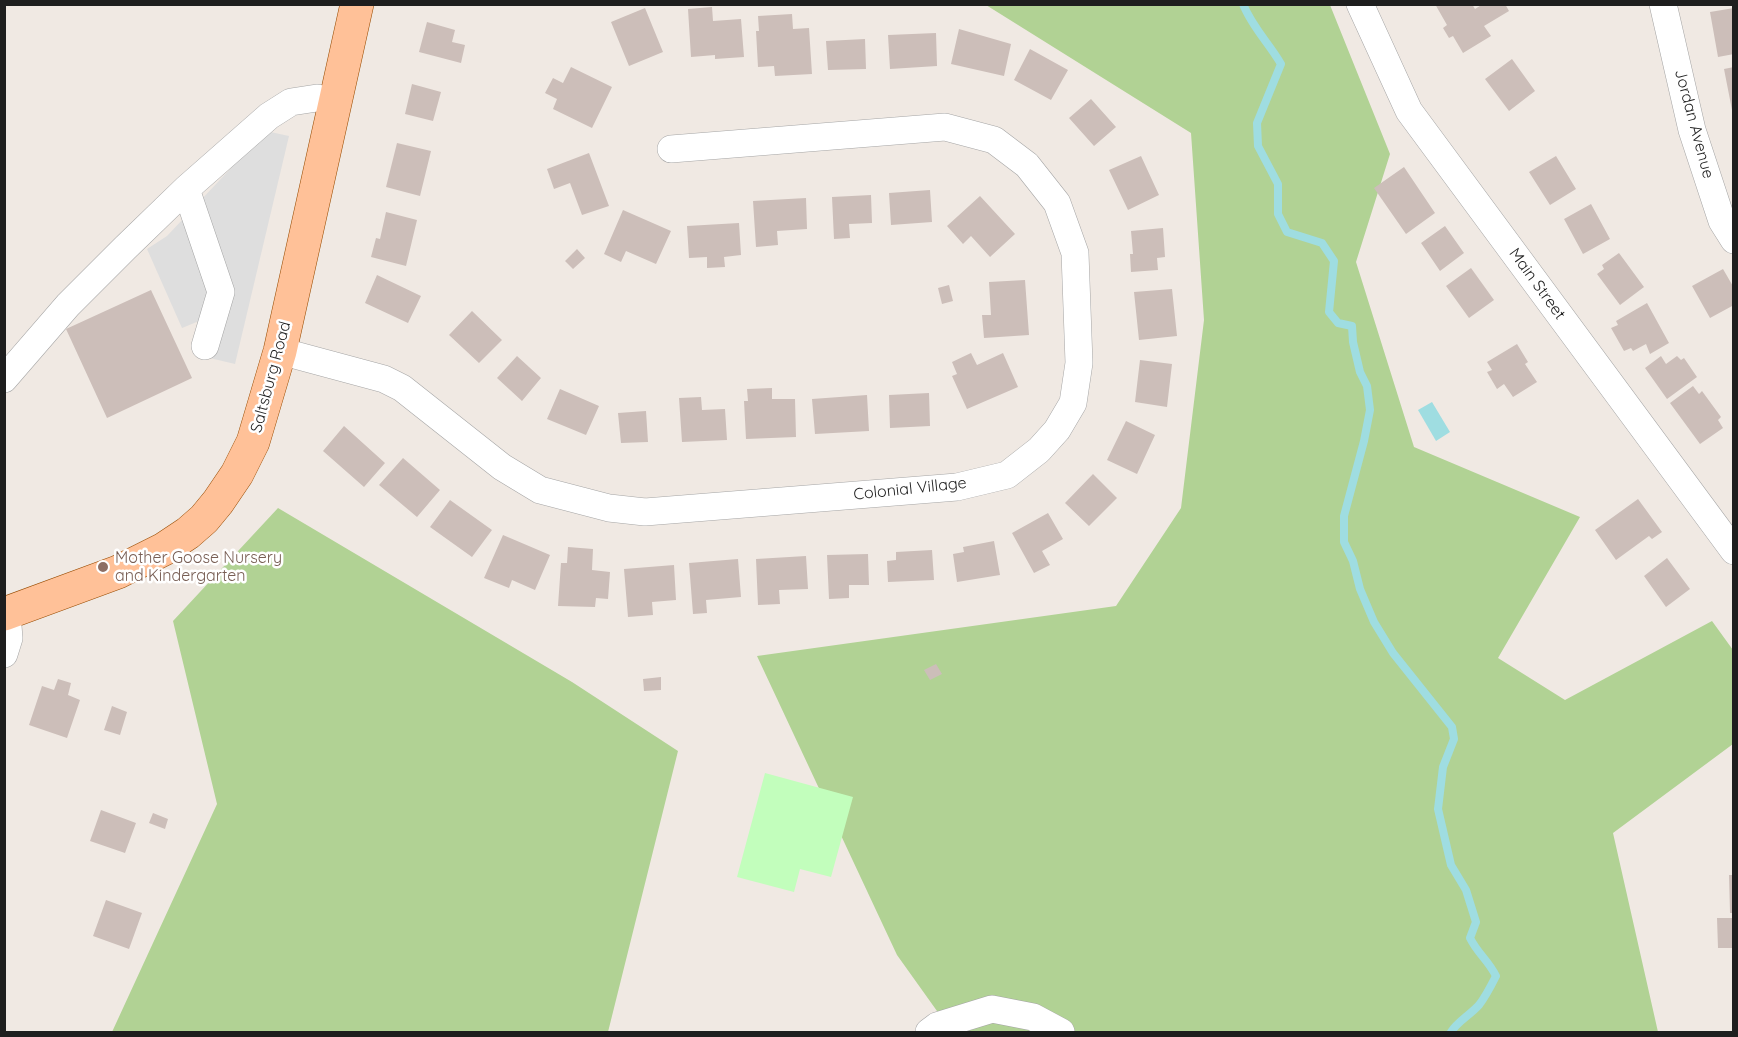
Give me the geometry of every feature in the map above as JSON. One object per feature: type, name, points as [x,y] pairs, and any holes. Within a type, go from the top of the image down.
[{"type":"main road","name":"Saltsburg Road","points":[[5,614],[118,572],[164,549],[204,519],[237,474],[253,442],[280,351],[357,4]]},
{"type":"street","name":"Main Street","points":[[1360,4],[1409,111],[1734,551]]},
{"type":"street","name":"Jordan Avenue","points":[[1663,4],[1692,130],[1722,221],[1734,240]]},
{"type":"street","points":[[4,379],[68,305],[186,189],[269,116],[291,102],[317,98],[336,101]]},
{"type":"street","name":"Colonial Village","points":[[280,351],[384,379],[402,388],[502,467],[540,490],[609,508],[645,512],[957,487],[1008,475],[1039,450],[1057,430],[1073,403],[1079,363],[1075,254],[1058,203],[1027,165],[994,140],[945,127],[671,149]]},
{"type":"street","points":[[186,189],[221,292],[206,346]]},
{"type":"street","points":[[4,654],[9,638],[5,614]]},
{"type":"street","points":[[929,1032],[937,1026],[992,1009],[1033,1017],[1061,1032]]},
{"type":"green space","points":[[986,5],[1330,5],[1390,154],[1356,262],[1414,447],[1580,517],[1498,658],[1565,700],[1712,621],[1733,650],[1733,744],[1613,833],[1658,1032],[952,1032],[897,955],[757,656],[1116,606],[1181,508],[1204,320],[1191,133]]},
{"type":"green space","points":[[278,508],[572,682],[678,751],[608,1032],[112,1032],[217,804],[173,621]]},
{"type":"green space","points":[[765,773],[853,797],[831,877],[800,869],[794,892],[737,877]]},
{"type":"shaded area","points":[[266,131],[289,136],[235,364],[193,354],[199,321],[182,328],[147,249],[167,236]]},
{"type":"water","points":[[1432,402],[1450,432],[1436,441],[1418,410]]},
{"type":"building","points":[[1435,4],[1472,4],[1475,9],[1483,4],[1505,4],[1509,11],[1484,26],[1491,36],[1463,53],[1453,36],[1449,38],[1443,28],[1447,25]]},
{"type":"building","points":[[712,7],[713,21],[741,19],[744,57],[715,59],[715,55],[691,57],[688,9]]},
{"type":"building","points":[[645,8],[663,52],[629,66],[611,22]]},
{"type":"building","points":[[1734,8],[1734,54],[1718,57],[1710,12]]},
{"type":"building","points":[[792,14],[793,29],[809,28],[812,74],[775,76],[774,66],[758,67],[756,31],[759,31],[758,16]]},
{"type":"building","points":[[427,22],[455,30],[452,42],[465,45],[461,63],[419,52]]},
{"type":"building","points":[[959,29],[1011,44],[1004,76],[951,64]]},
{"type":"building","points":[[936,33],[937,66],[890,69],[888,35]]},
{"type":"building","points":[[865,39],[866,69],[828,70],[826,41]]},
{"type":"building","points":[[1030,49],[1068,70],[1051,100],[1014,80]]},
{"type":"building","points":[[1512,59],[1535,91],[1509,111],[1485,79]]},
{"type":"building","points":[[571,67],[612,87],[592,128],[553,109],[557,99],[545,93],[553,78],[563,83]]},
{"type":"building","points":[[1734,67],[1734,110],[1732,110],[1724,69]]},
{"type":"building","points":[[412,84],[441,92],[433,121],[405,114]]},
{"type":"building","points":[[1091,99],[1116,127],[1094,146],[1069,118]]},
{"type":"building","points":[[397,143],[431,151],[420,196],[386,187]]},
{"type":"building","points":[[589,153],[609,206],[582,215],[570,183],[554,189],[547,169]]},
{"type":"building","points":[[1141,156],[1159,195],[1128,210],[1109,170]]},
{"type":"building","points":[[1556,156],[1576,189],[1550,205],[1529,172]]},
{"type":"building","points":[[1404,167],[1435,213],[1406,234],[1374,188]]},
{"type":"building","points":[[930,190],[932,222],[891,225],[889,193]]},
{"type":"building","points":[[871,195],[872,223],[849,224],[850,238],[834,239],[832,197]]},
{"type":"building","points":[[980,196],[1015,234],[990,257],[971,236],[963,244],[947,226]]},
{"type":"building","points":[[806,198],[807,229],[777,231],[778,245],[756,247],[753,201]]},
{"type":"building","points":[[1591,204],[1610,239],[1583,254],[1564,219]]},
{"type":"building","points":[[623,210],[671,231],[656,264],[626,251],[621,262],[604,254]]},
{"type":"building","points":[[386,212],[417,220],[406,266],[371,257],[376,238],[380,239]]},
{"type":"building","points":[[739,223],[741,255],[724,257],[725,267],[707,268],[707,257],[689,258],[687,226]]},
{"type":"building","points":[[1445,226],[1464,253],[1440,271],[1421,243]]},
{"type":"building","points":[[1163,228],[1165,257],[1157,258],[1158,270],[1131,272],[1130,254],[1133,254],[1131,231]]},
{"type":"building","points":[[577,249],[585,258],[573,269],[565,261]]},
{"type":"building","points":[[1619,253],[1644,287],[1620,305],[1597,274],[1604,269],[1602,265]]},
{"type":"building","points":[[1471,268],[1494,300],[1469,318],[1446,286]]},
{"type":"building","points":[[1723,269],[1734,288],[1734,305],[1710,318],[1692,286]]},
{"type":"building","points":[[377,275],[421,296],[408,323],[365,303]]},
{"type":"building","points":[[1025,280],[1029,335],[984,338],[982,315],[991,315],[989,282]]},
{"type":"building","points":[[949,285],[953,301],[942,304],[938,288]]},
{"type":"building","points":[[1172,289],[1177,336],[1139,340],[1134,292]]},
{"type":"building","points":[[151,290],[192,378],[107,418],[66,329]]},
{"type":"building","points":[[1647,303],[1669,343],[1650,354],[1646,344],[1633,351],[1631,348],[1624,351],[1611,328],[1618,325],[1616,321]]},
{"type":"building","points":[[472,311],[502,340],[479,363],[449,335]]},
{"type":"building","points":[[1517,344],[1528,362],[1525,364],[1537,382],[1513,397],[1504,384],[1497,389],[1487,372],[1492,370],[1487,362]]},
{"type":"building","points":[[971,353],[977,365],[1003,353],[1018,387],[967,409],[952,376],[957,374],[952,362]]},
{"type":"building","points":[[517,356],[541,378],[522,401],[497,378]]},
{"type":"building","points":[[1661,356],[1666,364],[1677,356],[1681,360],[1684,358],[1697,377],[1667,399],[1645,368]]},
{"type":"building","points":[[1140,360],[1172,364],[1167,407],[1135,402]]},
{"type":"building","points":[[1693,386],[1699,394],[1702,391],[1721,417],[1718,420],[1723,428],[1700,444],[1670,403]]},
{"type":"building","points":[[772,388],[772,399],[795,399],[796,437],[746,439],[744,401],[748,401],[747,389]]},
{"type":"building","points":[[560,389],[599,406],[586,435],[547,419]]},
{"type":"building","points":[[929,393],[930,426],[890,428],[889,395]]},
{"type":"building","points":[[867,395],[869,431],[815,434],[812,399]]},
{"type":"building","points":[[701,397],[702,410],[725,409],[727,440],[682,442],[679,398]]},
{"type":"building","points":[[646,411],[648,442],[621,443],[618,413]]},
{"type":"building","points":[[1126,421],[1155,435],[1137,474],[1107,460]]},
{"type":"building","points":[[344,426],[385,463],[364,487],[323,451]]},
{"type":"building","points":[[403,458],[440,490],[417,517],[379,485]]},
{"type":"building","points":[[1093,474],[1117,498],[1089,526],[1065,503]]},
{"type":"building","points":[[1638,499],[1662,532],[1652,539],[1649,536],[1616,560],[1595,530]]},
{"type":"building","points":[[450,500],[492,530],[472,557],[430,527]]},
{"type":"building","points":[[1048,513],[1063,539],[1042,551],[1050,565],[1034,573],[1012,533]]},
{"type":"building","points":[[503,535],[550,555],[535,590],[512,580],[509,588],[484,578]]},
{"type":"building","points":[[994,541],[1000,575],[957,582],[953,554],[964,552],[963,547]]},
{"type":"building","points":[[568,547],[593,549],[592,570],[610,572],[608,599],[596,598],[595,607],[558,606],[561,563],[567,563]]},
{"type":"building","points":[[932,550],[934,580],[888,582],[887,561],[896,560],[896,552]]},
{"type":"building","points":[[868,554],[869,585],[849,585],[849,598],[829,599],[827,555]]},
{"type":"building","points":[[806,556],[808,589],[779,590],[780,604],[758,605],[756,559]]},
{"type":"building","points":[[1667,558],[1690,589],[1666,607],[1644,576]]},
{"type":"building","points":[[738,559],[741,597],[706,600],[707,613],[693,614],[689,563]]},
{"type":"building","points":[[674,565],[676,600],[652,602],[653,615],[628,617],[624,569]]},
{"type":"building","points":[[936,664],[942,674],[930,680],[924,670]]},
{"type":"building","points":[[661,677],[661,690],[644,691],[643,679]]},
{"type":"building","points":[[58,679],[71,683],[68,695],[80,700],[67,738],[29,725],[42,686],[54,690]]},
{"type":"building","points":[[112,706],[127,712],[120,735],[104,730]]},
{"type":"building","points":[[101,810],[136,823],[125,853],[90,841]]},
{"type":"building","points":[[153,813],[168,819],[165,829],[149,823]]},
{"type":"building","points":[[1729,875],[1734,875],[1734,913],[1730,913]]},
{"type":"building","points":[[106,900],[142,913],[129,949],[93,936]]},
{"type":"building","points":[[1717,918],[1734,918],[1734,948],[1718,948]]},
{"type":"waterway","points":[[1243,4],[1251,20],[1281,64],[1257,123],[1258,146],[1278,184],[1278,214],[1287,232],[1322,243],[1334,261],[1329,312],[1338,323],[1352,326],[1360,372],[1367,386],[1370,410],[1344,516],[1344,542],[1374,622],[1393,653],[1452,727],[1454,739],[1443,767],[1438,809],[1451,865],[1466,890],[1476,922],[1470,938],[1496,976],[1479,1005],[1451,1032]]},
{"type":"place","name":"Mother Goose Nursery and Kindergarten","points":[[103,567]]}]
